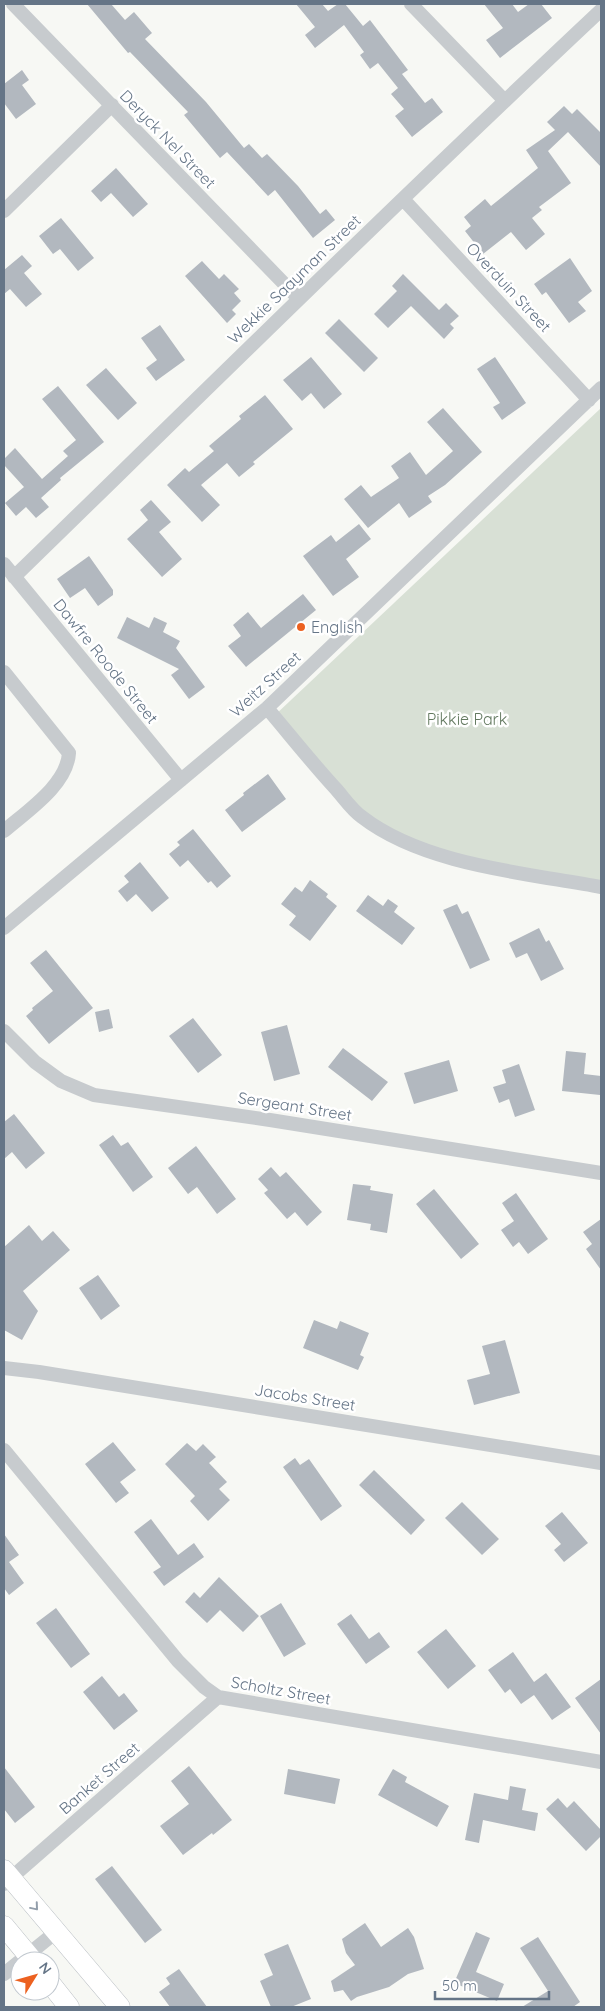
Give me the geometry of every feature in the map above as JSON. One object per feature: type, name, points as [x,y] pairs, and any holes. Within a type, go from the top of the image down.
[{"type":"street","name":"Deryck Nel Street","points":[[13,4],[298,298]]},
{"type":"street","points":[[411,4],[504,100]]},
{"type":"street","name":"Wekkie Saayman Street","points":[[14,577],[298,298],[504,100],[601,10]]},
{"type":"street","points":[[4,211],[112,105]]},
{"type":"street","name":"Overduin Street","points":[[403,199],[589,400]]},
{"type":"street","name":"Weitz Street","points":[[4,928],[267,708],[601,388]]},
{"type":"street","name":"Dawfre Roode Street","points":[[4,564],[181,780]]},
{"type":"street","points":[[4,672],[69,753],[68,762],[62,776],[44,797],[4,831]]},
{"type":"street","points":[[267,708],[324,776],[361,816],[384,832],[437,854],[481,865],[601,887]]},
{"type":"street","name":"Sergeant Street","points":[[4,1031],[35,1062],[61,1081],[94,1095],[270,1120],[601,1173]]},
{"type":"street","name":"Jacobs Street","points":[[4,1368],[49,1373],[601,1463]]},
{"type":"street","name":"Scholtz Street","points":[[4,1450],[178,1662],[204,1687],[218,1697],[601,1762]]},
{"type":"street","name":"Banket Street","points":[[6,1878],[218,1697]]},
{"type":"street","points":[[6,1878],[56,1932],[120,2007]]},
{"type":"street","points":[[4,1926],[24,1951]]},
{"type":"street","points":[[37,1951],[56,1932]]},
{"type":"street","points":[[60,1996],[69,2007]]},
{"type":"green space","name":"Pikkie Park","points":[[601,408],[601,883],[437,853],[366,819],[274,716]]},
{"type":"building","points":[[87,4],[111,4],[125,20],[134,12],[152,33],[145,39],[206,102],[244,148],[249,144],[262,158],[267,154],[298,186],[320,214],[326,209],[335,220],[313,238],[275,190],[268,196],[227,152],[220,158],[184,115],[188,112],[130,52],[128,53]]},
{"type":"building","points":[[296,4],[322,4],[328,11],[338,4],[345,4],[363,26],[370,20],[408,70],[402,74],[425,103],[432,98],[443,112],[412,137],[395,116],[404,109],[391,94],[398,88],[378,63],[370,69],[360,55],[364,52],[344,25],[315,48],[305,35],[315,27]]},
{"type":"building","points":[[484,4],[512,4],[518,12],[529,4],[541,4],[552,18],[500,58],[486,40],[503,28]]},
{"type":"building","points":[[22,70],[29,80],[22,85],[36,104],[16,119],[4,103],[4,84]]},
{"type":"building","points":[[564,106],[572,114],[577,109],[601,133],[601,167],[568,132],[548,151],[571,183],[539,207],[542,210],[532,218],[545,234],[526,250],[511,232],[483,254],[465,231],[471,226],[464,217],[485,199],[491,206],[538,168],[526,150],[555,130],[547,122]]},
{"type":"building","points":[[116,168],[148,204],[133,217],[111,193],[101,202],[91,191]]},
{"type":"building","points":[[61,218],[94,258],[78,271],[60,249],[53,254],[39,236]]},
{"type":"building","points":[[22,255],[32,266],[24,273],[42,294],[26,307],[10,289],[4,294],[4,270]]},
{"type":"building","points":[[570,258],[592,291],[578,302],[586,311],[569,323],[546,292],[542,295],[534,284]]},
{"type":"building","points":[[202,261],[219,279],[224,274],[239,289],[234,293],[241,301],[232,310],[236,314],[227,323],[185,276]]},
{"type":"building","points":[[403,274],[439,310],[446,303],[459,316],[450,324],[454,328],[444,339],[411,306],[388,328],[374,314],[397,291],[392,286]]},
{"type":"building","points":[[339,319],[378,358],[364,372],[325,333]]},
{"type":"building","points":[[160,325],[185,360],[156,381],[146,368],[157,360],[141,338]]},
{"type":"building","points":[[311,357],[342,394],[324,409],[311,393],[302,401],[283,380]]},
{"type":"building","points":[[495,357],[526,403],[502,420],[493,407],[500,403],[477,369]]},
{"type":"building","points":[[106,368],[137,403],[118,420],[86,385]]},
{"type":"building","points":[[58,386],[104,442],[60,478],[61,480],[41,498],[49,507],[36,518],[26,507],[16,516],[5,503],[24,487],[4,465],[4,459],[15,448],[42,479],[68,456],[63,451],[76,440],[42,399]]},
{"type":"building","points":[[265,395],[293,429],[253,462],[255,464],[239,477],[227,463],[201,485],[220,505],[202,522],[167,485],[185,468],[189,472],[214,451],[209,446],[241,419],[239,416]]},
{"type":"building","points":[[443,408],[482,452],[445,485],[428,496],[432,502],[409,518],[399,503],[368,528],[344,499],[361,485],[371,497],[399,478],[391,466],[410,452],[426,475],[453,451],[427,422]]},
{"type":"building","points":[[151,500],[171,522],[159,532],[182,559],[162,577],[127,539],[148,520],[140,510]]},
{"type":"building","points":[[359,524],[371,539],[346,559],[359,577],[333,596],[303,556],[331,535],[336,542]]},
{"type":"building","points":[[89,556],[113,590],[113,595],[98,606],[85,588],[70,598],[57,579]]},
{"type":"building","points":[[303,594],[316,610],[246,667],[228,646],[241,636],[233,625],[248,612],[261,628]]},
{"type":"building","points":[[127,617],[149,628],[154,617],[167,623],[163,632],[180,641],[176,648],[205,687],[189,699],[171,675],[179,669],[117,638]]},
{"type":"building","points":[[268,774],[286,799],[242,832],[225,810]]},
{"type":"building","points":[[193,829],[231,876],[217,888],[211,881],[208,883],[188,860],[180,867],[169,854],[180,845],[177,842]]},
{"type":"building","points":[[140,862],[169,898],[152,912],[136,894],[127,902],[118,891],[129,882],[124,876]]},
{"type":"building","points":[[310,880],[328,894],[326,897],[337,906],[310,941],[289,925],[296,916],[281,904],[295,887],[302,892]]},
{"type":"building","points":[[368,895],[383,906],[388,899],[398,906],[394,912],[415,928],[402,945],[356,911]]},
{"type":"building","points":[[457,904],[462,914],[468,911],[490,960],[470,969],[443,910]]},
{"type":"building","points":[[539,928],[546,942],[549,940],[564,969],[541,981],[527,953],[516,958],[509,943]]},
{"type":"building","points":[[46,950],[93,1008],[49,1044],[26,1016],[33,1010],[32,1008],[53,991],[30,963]]},
{"type":"building","points":[[109,1009],[113,1028],[99,1032],[95,1012]]},
{"type":"building","points":[[193,1018],[222,1055],[198,1073],[169,1036]]},
{"type":"building","points":[[287,1025],[300,1074],[274,1081],[261,1032]]},
{"type":"building","points":[[343,1048],[388,1082],[372,1101],[328,1067]]},
{"type":"building","points":[[566,1051],[586,1053],[584,1074],[601,1076],[600,1095],[562,1091]]},
{"type":"building","points":[[449,1060],[458,1091],[414,1104],[404,1073]]},
{"type":"building","points":[[519,1064],[535,1110],[515,1117],[509,1099],[499,1103],[493,1087],[506,1083],[502,1070]]},
{"type":"building","points":[[14,1114],[45,1153],[26,1169],[12,1152],[4,1159],[4,1122]]},
{"type":"building","points":[[113,1135],[121,1146],[128,1142],[153,1177],[133,1192],[99,1145]]},
{"type":"building","points":[[196,1146],[236,1199],[217,1214],[197,1187],[188,1194],[168,1168]]},
{"type":"building","points":[[271,1167],[280,1177],[286,1172],[322,1212],[307,1226],[295,1212],[287,1219],[264,1193],[268,1190],[258,1179]]},
{"type":"building","points":[[353,1184],[371,1186],[370,1190],[393,1194],[387,1233],[370,1230],[371,1224],[347,1220]]},
{"type":"building","points":[[434,1189],[479,1244],[461,1259],[416,1204]]},
{"type":"building","points":[[516,1193],[548,1239],[528,1254],[519,1242],[513,1247],[501,1230],[514,1221],[502,1203]]},
{"type":"building","points":[[601,1219],[601,1270],[586,1249],[592,1244],[583,1232]]},
{"type":"building","points":[[29,1225],[42,1241],[53,1231],[70,1250],[23,1291],[38,1311],[22,1340],[4,1330],[4,1247]]},
{"type":"building","points":[[98,1275],[120,1306],[101,1320],[79,1288]]},
{"type":"building","points":[[314,1320],[337,1329],[340,1321],[369,1333],[360,1355],[364,1357],[358,1370],[303,1348]]},
{"type":"building","points":[[505,1340],[520,1393],[474,1405],[467,1380],[490,1374],[482,1346]]},
{"type":"building","points":[[113,1442],[136,1470],[120,1482],[129,1493],[116,1503],[85,1464]]},
{"type":"building","points":[[187,1443],[196,1451],[203,1444],[216,1457],[209,1463],[227,1482],[219,1489],[230,1500],[208,1521],[190,1501],[195,1496],[165,1464]]},
{"type":"building","points":[[295,1458],[300,1465],[309,1459],[342,1506],[321,1521],[283,1467]]},
{"type":"building","points":[[374,1470],[425,1520],[411,1535],[359,1485]]},
{"type":"building","points":[[462,1502],[499,1539],[482,1555],[445,1518]]},
{"type":"building","points":[[562,1512],[588,1543],[564,1562],[554,1550],[561,1544],[545,1526]]},
{"type":"building","points":[[151,1519],[178,1555],[194,1543],[204,1557],[164,1586],[153,1572],[161,1567],[134,1532]]},
{"type":"building","points":[[4,1534],[19,1555],[9,1562],[24,1583],[9,1595],[4,1588]]},
{"type":"building","points":[[219,1577],[259,1616],[243,1632],[220,1610],[207,1623],[185,1602],[194,1592],[200,1598]]},
{"type":"building","points":[[281,1603],[306,1644],[284,1657],[260,1616]]},
{"type":"building","points":[[56,1608],[90,1654],[71,1668],[36,1623]]},
{"type":"building","points":[[351,1614],[369,1639],[379,1632],[390,1647],[366,1664],[337,1624]]},
{"type":"building","points":[[446,1629],[476,1666],[448,1689],[417,1652]]},
{"type":"building","points":[[513,1652],[534,1682],[546,1673],[571,1707],[552,1720],[534,1695],[521,1704],[510,1689],[505,1693],[488,1670]]},
{"type":"building","points":[[102,1676],[119,1697],[124,1693],[138,1711],[114,1730],[83,1692]]},
{"type":"building","points":[[601,1679],[601,1734],[575,1698]]},
{"type":"building","points":[[189,1766],[232,1820],[183,1855],[160,1826],[189,1804],[171,1781]]},
{"type":"building","points":[[4,1767],[35,1807],[15,1823],[4,1809]]},
{"type":"building","points":[[288,1769],[340,1779],[335,1804],[284,1794]]},
{"type":"building","points":[[393,1769],[407,1777],[405,1782],[449,1806],[437,1827],[378,1795]]},
{"type":"building","points":[[510,1786],[526,1789],[522,1810],[538,1813],[535,1831],[483,1820],[479,1843],[465,1840],[474,1793],[508,1800]]},
{"type":"building","points":[[558,1798],[567,1808],[574,1801],[601,1830],[601,1836],[586,1851],[546,1809]]},
{"type":"building","points":[[112,1866],[162,1930],[145,1943],[95,1879]]},
{"type":"building","points":[[365,1923],[381,1947],[408,1928],[414,1937],[424,1969],[408,1974],[389,1987],[357,1997],[351,2001],[343,1990],[334,1992],[331,1981],[355,1965],[346,1953],[342,1939]]},
{"type":"building","points":[[476,1932],[490,1938],[476,1972],[504,1984],[497,2001],[454,1983]]},
{"type":"building","points":[[538,1937],[580,2002],[573,2007],[522,2007],[548,1991],[520,1948]]},
{"type":"building","points":[[288,1944],[311,1999],[291,2007],[271,2007],[260,1981],[273,1975],[264,1954]]},
{"type":"building","points":[[179,1969],[207,2007],[170,2007],[159,1992],[170,1984],[166,1978]]},
{"type":"place","name":"English","points":[[301,627]]}]
